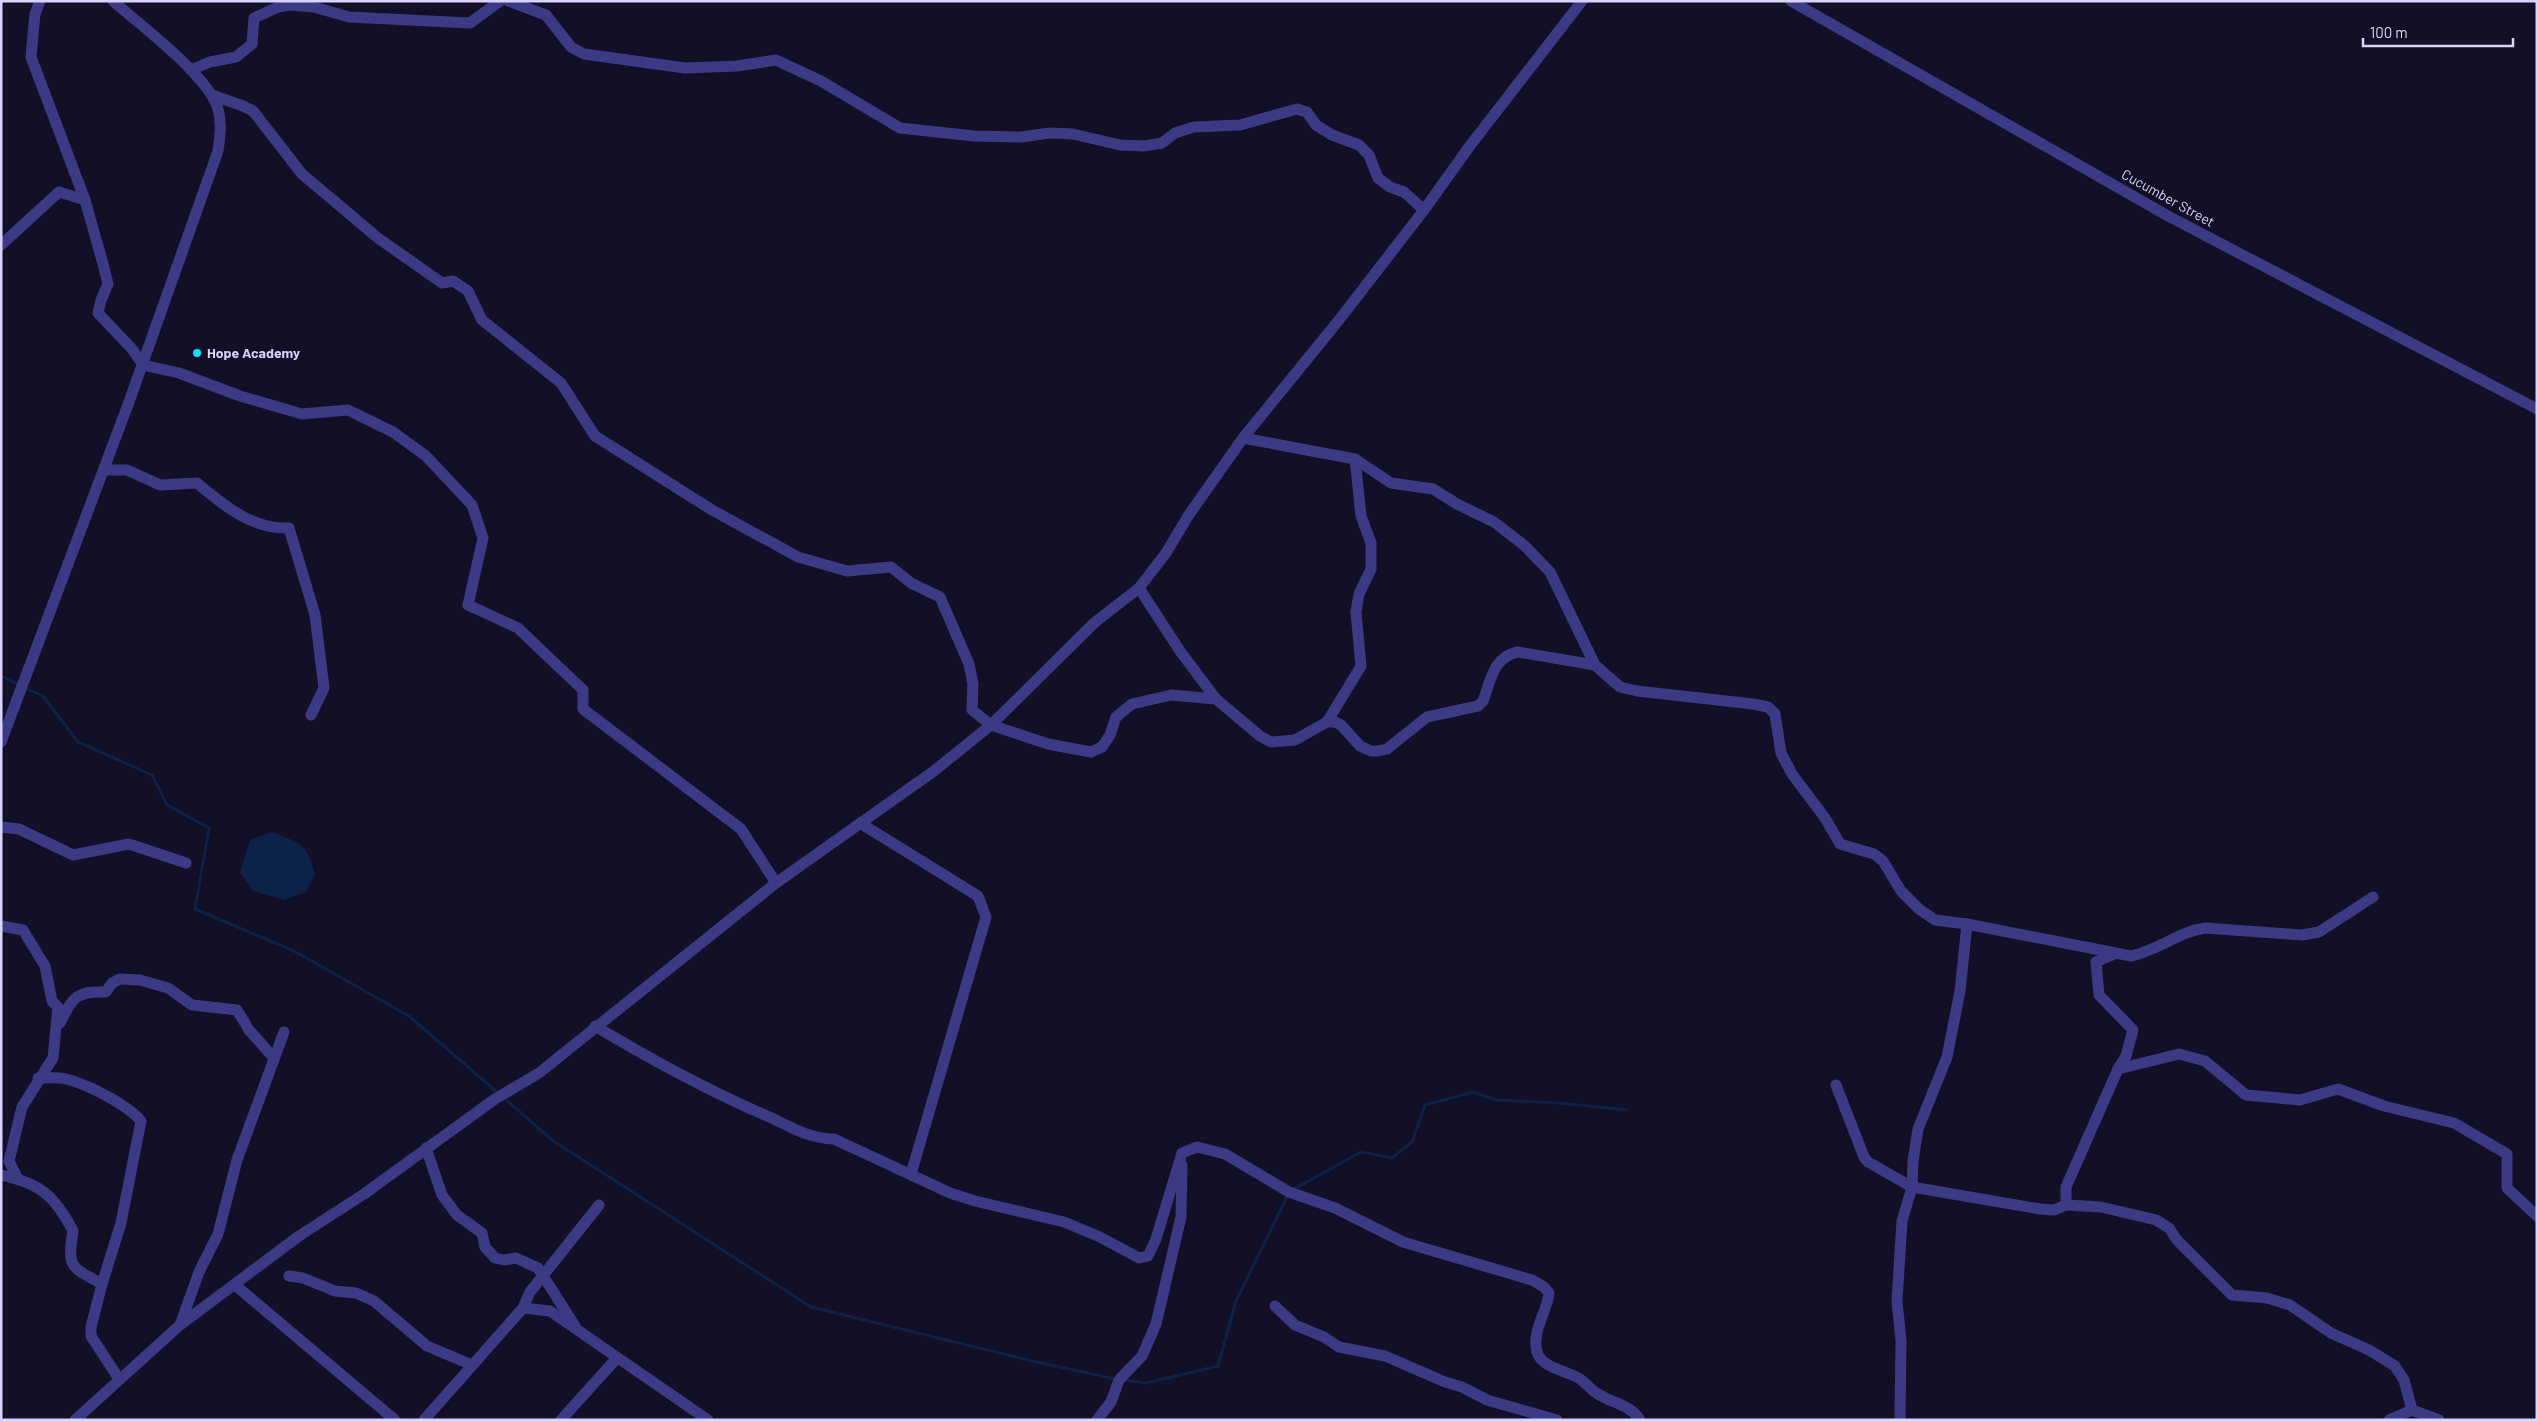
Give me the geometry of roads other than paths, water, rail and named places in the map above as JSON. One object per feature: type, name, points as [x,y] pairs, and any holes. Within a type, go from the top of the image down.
[{"type":"street","points":[[40,1],[36,14],[31,57],[85,200],[108,284],[98,313],[132,349],[143,365],[179,373],[240,396],[302,414],[348,410],[393,432],[426,456],[472,504],[483,538],[468,605],[518,628],[582,690],[582,709],[741,829],[776,883]]},
{"type":"street","points":[[1,742],[24,686],[143,365],[218,151],[220,120],[212,95],[191,70],[113,1]]},
{"type":"street","points":[[191,70],[210,62],[236,57],[252,44],[254,18],[278,7],[290,5],[314,7],[349,16],[470,23],[500,1]]},
{"type":"street","points":[[508,1],[546,15],[571,47],[584,54],[685,68],[737,66],[776,60],[821,81],[900,128],[921,131],[1021,138],[1050,133],[1073,134],[1120,146],[1144,146],[1162,143],[1175,133],[1194,126],[1240,125],[1297,110],[1307,112],[1316,124],[1332,135],[1359,146],[1369,156],[1378,178],[1390,187],[1404,192],[1424,210]]},
{"type":"street","points":[[75,1420],[180,1326],[299,1236],[364,1194],[495,1099],[563,1055],[595,1026],[776,883],[934,771],[991,725],[1094,623],[1139,588],[1166,553],[1188,516],[1243,438],[1339,320],[1582,1]]},
{"type":"street","name":"Cucumber Street","points":[[1791,1],[2168,216],[2537,409]]},
{"type":"street","points":[[212,95],[236,102],[253,111],[302,174],[378,238],[442,283],[454,281],[468,291],[482,320],[561,383],[595,436],[712,510],[798,557],[847,572],[891,567],[912,583],[940,597],[969,664],[973,684],[972,710],[991,725],[1048,744],[1091,752],[1102,747],[1110,735],[1116,718],[1132,704],[1171,695],[1216,699]]},
{"type":"street","points":[[1,245],[59,192],[85,200]]},
{"type":"street","points":[[1243,438],[1355,459],[1392,483],[1434,489],[1457,504],[1494,522],[1526,546],[1550,572],[1594,665],[1620,686],[1637,692],[1724,700],[1768,708],[1776,714],[1781,753],[1825,818],[1840,844],[1874,854],[1883,861],[1901,891],[1919,910],[1935,920],[1967,924],[2131,956],[2143,954],[2192,930],[2204,928],[2302,935],[2319,932],[2373,897]]},
{"type":"street","points":[[1139,588],[1180,651],[1216,699],[1260,736],[1271,742],[1295,740],[1327,722],[1360,666],[1356,612],[1359,594],[1371,569],[1371,543],[1361,516],[1355,459]]},
{"type":"street","points":[[104,470],[127,470],[160,485],[197,483],[224,507],[272,529],[289,528],[315,615],[324,688],[311,715]]},
{"type":"street","points":[[1327,722],[1340,725],[1360,746],[1371,751],[1387,749],[1427,717],[1478,706],[1483,701],[1498,661],[1507,654],[1518,652],[1594,665]]},
{"type":"street","points":[[860,823],[978,896],[986,917],[911,1174]]},
{"type":"street","points":[[1,828],[19,829],[73,855],[129,844],[186,863]]},
{"type":"street","points":[[1900,1420],[1901,1340],[1897,1301],[1902,1221],[1912,1187],[1913,1162],[1918,1130],[1947,1057],[1960,991],[1967,924]]},
{"type":"street","points":[[1,926],[23,930],[45,966],[52,1001],[58,1007],[53,1058],[38,1078],[22,1107],[9,1161],[18,1178]]},
{"type":"street","points":[[2066,1205],[2066,1187],[2118,1069],[2126,1056],[2133,1030],[2099,995],[2096,962],[2114,954]]},
{"type":"street","points":[[57,1030],[71,1000],[87,992],[106,992],[112,983],[120,979],[140,980],[168,988],[192,1005],[237,1010],[248,1030],[274,1058]]},
{"type":"street","points":[[595,1026],[642,1054],[729,1099],[813,1138],[834,1138],[975,1201],[1064,1222],[1100,1237],[1139,1258],[1148,1256],[1156,1239],[1182,1153]]},
{"type":"street","points":[[180,1326],[199,1272],[218,1234],[237,1160],[284,1032]]},
{"type":"street","points":[[2118,1069],[2179,1054],[2205,1061],[2246,1095],[2300,1100],[2338,1089],[2384,1106],[2454,1123],[2507,1154],[2507,1188],[2537,1216]]},
{"type":"street","points":[[38,1078],[66,1078],[108,1097],[133,1112],[141,1122],[121,1223],[102,1284],[91,1336],[119,1379]]},
{"type":"street","points":[[1836,1085],[1864,1157],[1912,1187],[2040,1209],[2054,1210],[2066,1205],[2101,1208],[2156,1220],[2169,1228],[2178,1240],[2232,1295],[2267,1298],[2290,1305],[2331,1332],[2370,1350],[2395,1366],[2404,1380],[2412,1410]]},
{"type":"street","points":[[1182,1153],[1198,1147],[1225,1154],[1289,1192],[1335,1208],[1403,1242],[1532,1280],[1549,1294],[1537,1333],[1535,1348],[1540,1357],[1546,1364],[1579,1378],[1598,1394],[1628,1408],[1640,1420]]},
{"type":"street","points":[[426,1148],[442,1195],[457,1215],[482,1234],[485,1247],[495,1258],[504,1260],[516,1258],[527,1261],[538,1268],[578,1331]]},
{"type":"street","points":[[1097,1420],[1111,1402],[1119,1380],[1142,1356],[1156,1324],[1166,1291],[1182,1217],[1182,1153]]},
{"type":"street","points":[[1,1175],[18,1178],[49,1194],[73,1231],[70,1253],[71,1263],[77,1271],[102,1284]]},
{"type":"street","points":[[424,1420],[523,1308],[530,1292],[600,1205]]},
{"type":"street","points":[[289,1276],[303,1278],[336,1291],[356,1293],[374,1301],[427,1346],[472,1365]]},
{"type":"street","points":[[235,1285],[395,1420]]},
{"type":"street","points":[[1275,1306],[1296,1325],[1324,1337],[1340,1347],[1385,1356],[1445,1382],[1462,1387],[1487,1400],[1557,1420]]},
{"type":"street","points":[[523,1308],[550,1311],[617,1358],[693,1407],[708,1420]]},
{"type":"street","points":[[561,1420],[617,1358]]},
{"type":"street","points":[[2389,1420],[2412,1410],[2439,1420]]},
{"type":"water","points":[[272,832],[290,839],[301,846],[309,856],[315,874],[306,892],[284,900],[253,891],[240,872],[250,840]]},
{"type":"waterway","points":[[1,676],[20,685]]},
{"type":"waterway","points":[[25,688],[43,696],[78,742],[152,775],[167,805],[209,828],[195,909],[294,951],[409,1016],[498,1093]]},
{"type":"waterway","points":[[1294,1189],[1361,1152],[1392,1158],[1412,1142],[1425,1105],[1473,1092],[1497,1100],[1558,1103],[1627,1110]]},
{"type":"waterway","points":[[503,1097],[552,1140],[811,1307],[1032,1361],[1116,1379]]},
{"type":"waterway","points":[[1124,1380],[1146,1383],[1218,1366],[1236,1301],[1288,1195]]},
{"type":"place","name":"Hope Academy","points":[[197,353]]}]
